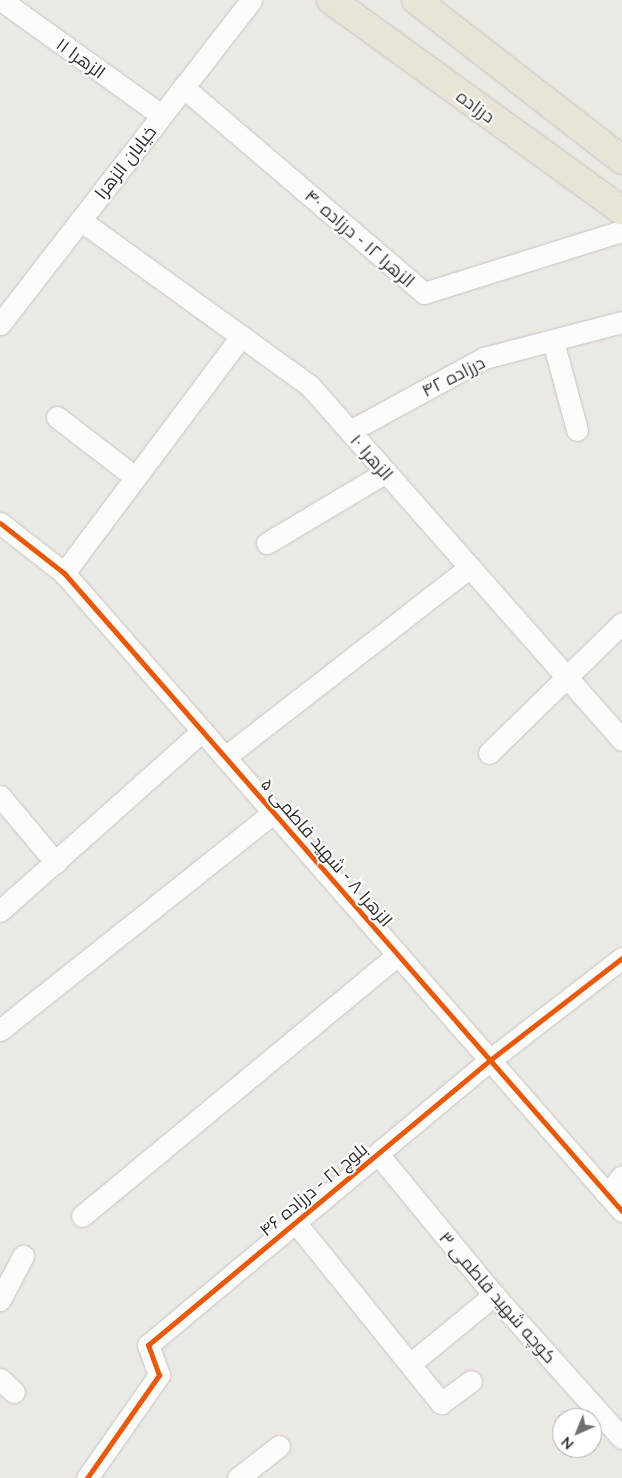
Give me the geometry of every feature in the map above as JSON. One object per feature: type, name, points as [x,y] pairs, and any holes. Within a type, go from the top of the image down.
[{"type":"main road","name":"درزاده","points":[[331,0],[622,211]]},
{"type":"main road","points":[[416,0],[622,160]]},
{"type":"street","name":"الزهرا ۱۱","points":[[1,0],[161,115]]},
{"type":"street","name":"خیابان الزهرا","points":[[0,324],[251,0]]},
{"type":"street","name":"الزهرا ۱۲ - درزاده ۴۰","points":[[183,87],[424,293],[622,231]]},
{"type":"street","name":"الزهرا ۱۰","points":[[80,220],[310,386],[622,740]]},
{"type":"street","name":"درزاده ۴۲","points":[[350,431],[484,358],[622,322]]},
{"type":"street","points":[[64,573],[241,336]]},
{"type":"street","points":[[553,341],[577,430]]},
{"type":"street","points":[[57,417],[135,477]]},
{"type":"street","points":[[267,543],[386,472]]},
{"type":"street","name":"الزهرا ۸ - شهید فاطمی ۵","points":[[0,523],[64,573],[622,1211]]},
{"type":"street","points":[[225,757],[470,567]]},
{"type":"street","points":[[489,753],[622,623]]},
{"type":"street","points":[[0,911],[202,731]]},
{"type":"street","points":[[0,796],[56,863]]},
{"type":"street","points":[[0,1030],[273,812]]},
{"type":"street","points":[[82,1216],[398,955]]},
{"type":"street","name":"بلوچ ۲۱ - درزاده ۴۶","points":[[87,1478],[159,1375],[148,1344],[490,1060],[622,958]]},
{"type":"street","name":"کوچه شهید فاطمی ۳","points":[[378,1154],[494,1295],[622,1438]]},
{"type":"street","points":[[607,1194],[622,1176]]},
{"type":"street","points":[[295,1222],[441,1403],[471,1381]]},
{"type":"street","points":[[0,1300],[23,1256]]},
{"type":"street","points":[[410,1364],[494,1295]]},
{"type":"street","points":[[238,1478],[279,1446]]},
{"type":"cycle path","points":[[0,523],[64,573],[622,1211]]},
{"type":"cycle path","points":[[87,1478],[159,1375],[148,1345],[490,1060],[622,958]]}]
